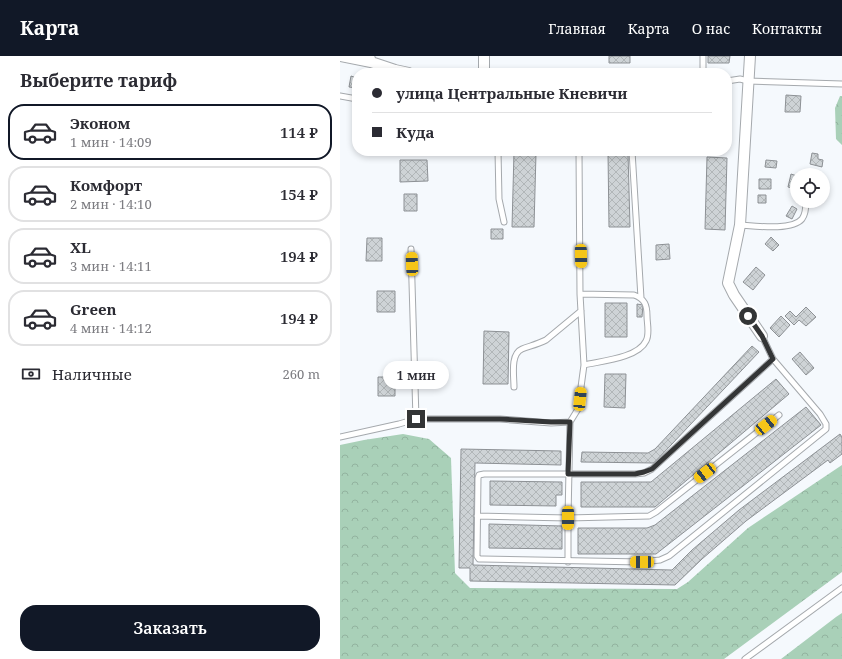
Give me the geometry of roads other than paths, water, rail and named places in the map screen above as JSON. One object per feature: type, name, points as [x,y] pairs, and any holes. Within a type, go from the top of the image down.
[{"type":"street","points":[[340,56],[370,59],[387,68]]},
{"type":"street","points":[[484,56],[484,68]]},
{"type":"street","points":[[750,56],[745,163],[740,225],[728,284],[762,336]]},
{"type":"lane","points":[[703,56],[703,68]]},
{"type":"lane","points":[[732,80],[740,78],[748,81],[842,84]]},
{"type":"lane","points":[[340,96],[352,98]]},
{"type":"lane","points":[[498,156],[499,199],[504,222]]},
{"type":"lane","points":[[568,562],[568,474],[570,422],[578,409],[584,365],[580,294],[579,156]]},
{"type":"lane","points":[[632,156],[641,298]]},
{"type":"lane","points":[[740,225],[775,227],[796,223],[801,220],[804,215],[805,208]]},
{"type":"lane","points":[[411,249],[416,419]]},
{"type":"lane","points":[[580,294],[634,295],[641,298],[647,306],[648,335],[642,348],[632,354],[584,365]]},
{"type":"lane","points":[[514,387],[514,357],[516,352],[520,349],[546,340],[581,311]]},
{"type":"lane","points":[[762,336],[773,359],[820,414],[826,424],[826,429],[822,434],[669,556],[660,560],[642,562],[568,562],[479,559],[477,556],[477,516],[479,475],[635,474],[652,469],[773,359]]},
{"type":"lane","points":[[477,516],[568,518],[649,516],[779,415]]},
{"type":"lane","points":[[340,438],[416,419],[500,419],[570,422]]},
{"type":"lane","points":[[745,659],[842,588]]}]
